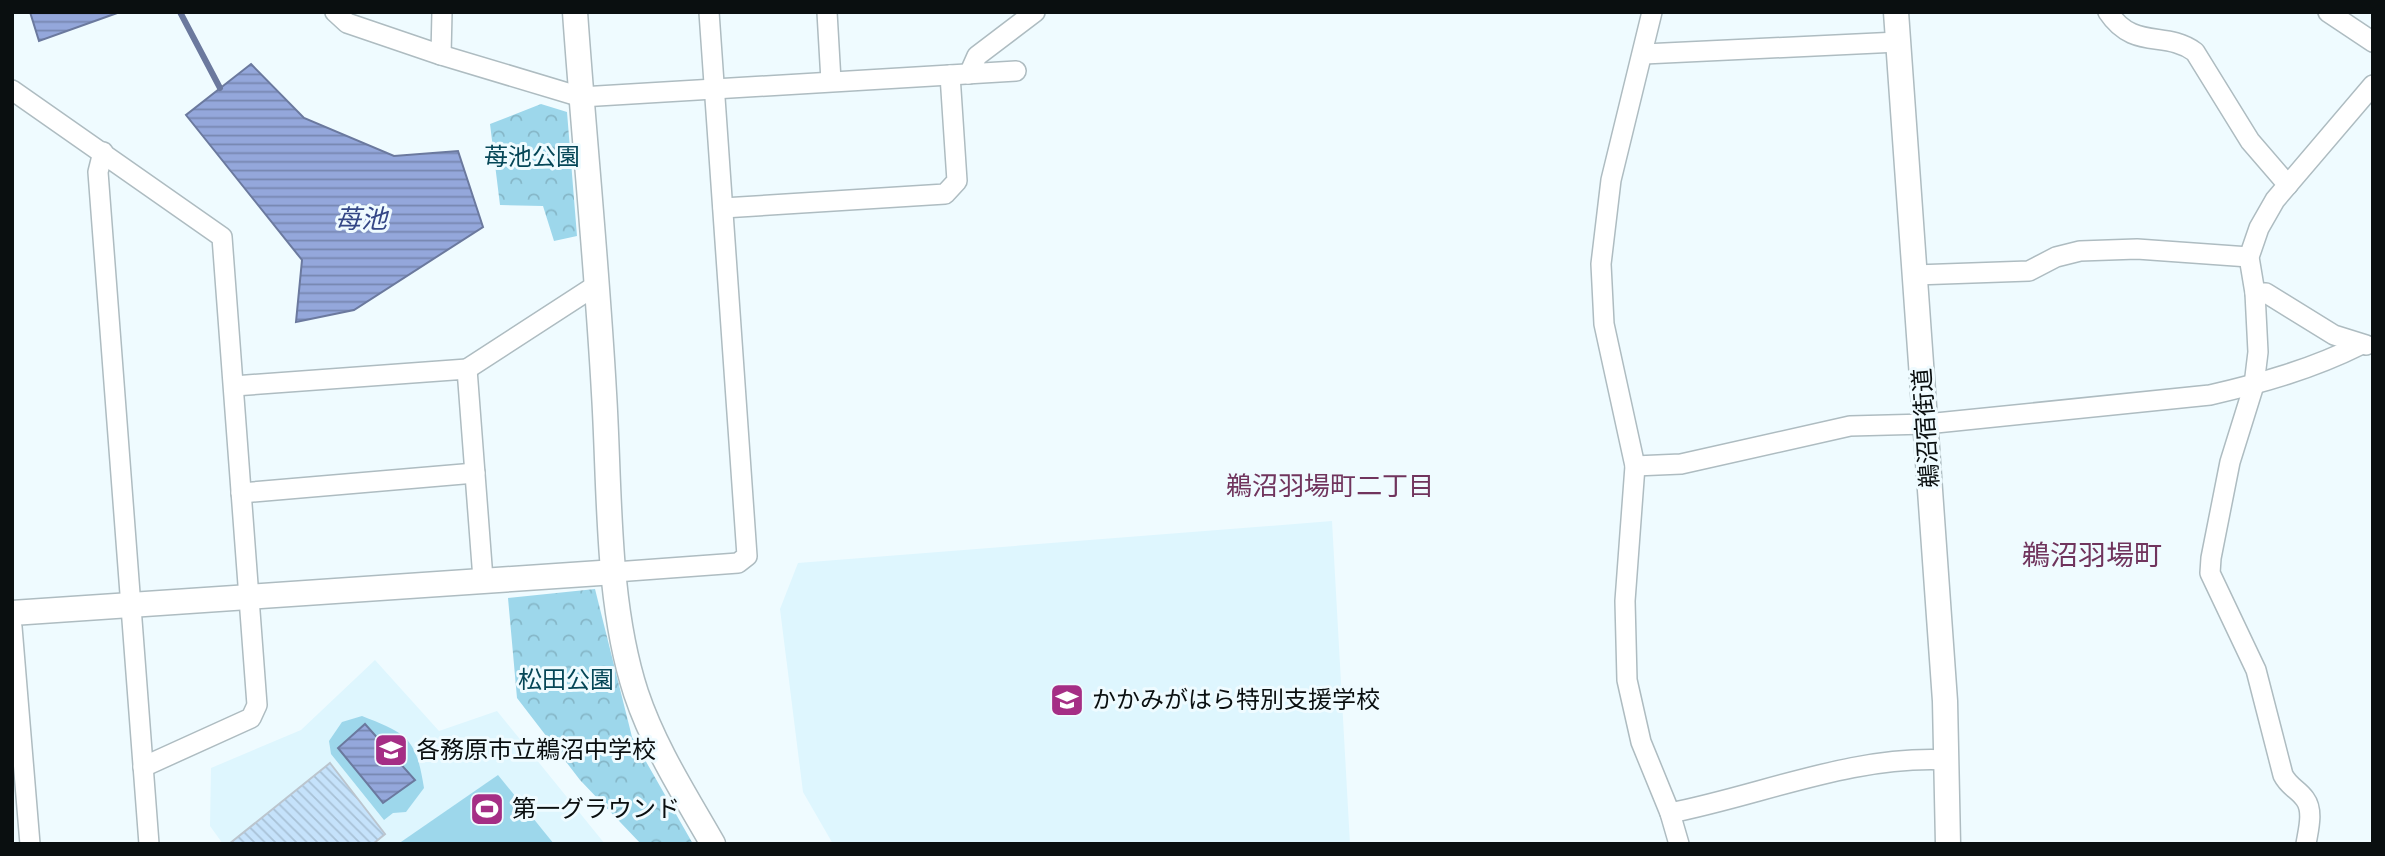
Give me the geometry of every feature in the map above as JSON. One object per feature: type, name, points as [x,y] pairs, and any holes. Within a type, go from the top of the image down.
[{"type":"street","points":[[335,12],[347,23],[440,55],[581,97],[1016,71]]},
{"type":"street","points":[[440,55],[442,12]]},
{"type":"street","points":[[575,12],[598,284],[621,632],[636,692],[661,755],[713,844]]},
{"type":"street","points":[[12,613],[738,563],[747,556],[709,12]]},
{"type":"street","points":[[827,12],[831,81]]},
{"type":"street","points":[[723,208],[945,194],[957,181],[960,74],[977,56],[1035,12]]},
{"type":"street","points":[[1652,12],[1644,54],[1611,180],[1601,264],[1604,324],[1635,466],[1625,601],[1627,680],[1641,742],[1670,813],[1679,844]]},
{"type":"street","name":"鵜沼宿街道","points":[[1896,12],[1926,424],[1947,760],[1948,844]]},
{"type":"street","points":[[2108,12],[2140,39],[2182,43],[2195,52],[2250,141],[2288,185]]},
{"type":"street","points":[[2328,12],[2373,41]]},
{"type":"street","points":[[1644,54],[1898,42]]},
{"type":"street","points":[[2306,844],[2310,813],[2306,800],[2289,787],[2283,775],[2256,670],[2210,573],[2227,474],[2254,385],[2258,352],[2255,293],[2249,257],[2259,228],[2288,185],[2373,85]]},
{"type":"street","points":[[12,90],[222,237],[257,705],[251,718],[143,767]]},
{"type":"street","points":[[103,152],[98,172],[149,844]]},
{"type":"street","points":[[1915,275],[2029,271],[2056,257],[2080,251],[2137,249],[2249,257]]},
{"type":"street","points":[[234,386],[467,369],[598,284]]},
{"type":"street","points":[[2255,293],[2266,293],[2334,335],[2366,345]]},
{"type":"street","points":[[1635,466],[1681,464],[1850,426],[1926,424],[2210,395],[2254,385],[2324,363],[2366,345]]},
{"type":"street","points":[[467,369],[483,579]]},
{"type":"street","points":[[240,493],[475,473]]},
{"type":"street","points":[[12,627],[30,844]]},
{"type":"street","points":[[1670,813],[1807,777],[1882,763],[1947,760]]},
{"type":"shaded area","name":"かかみがはら特別支援学校","points":[[1332,521],[1350,844],[833,844],[803,792],[780,609],[798,563]]},
{"type":"shaded area","name":"各務原市立鵜沼中学校","points":[[375,660],[439,731],[497,711],[605,844],[223,844],[210,826],[211,768],[301,730]]},
{"type":"green space","name":"苺池公園","points":[[541,104],[567,112],[577,236],[554,241],[543,206],[500,205],[490,124]]},
{"type":"green space","name":"松田公園","points":[[595,589],[632,737],[693,844],[641,844],[580,780],[517,698],[508,598]]},
{"type":"green space","points":[[362,716],[390,728],[407,740],[413,748],[421,771],[424,788],[406,812],[393,813],[384,820],[331,754],[329,741],[342,722]]},
{"type":"green space","name":"第一グラウンド","points":[[498,775],[554,844],[398,844]]},
{"type":"water","points":[[30,12],[120,12],[39,41]]},
{"type":"water","name":"苺池","points":[[251,64],[304,118],[394,156],[458,151],[483,227],[354,310],[296,322],[302,260],[186,115]]},
{"type":"water","points":[[365,724],[415,780],[383,803],[338,748]]},
{"type":"building","points":[[330,763],[385,834],[373,844],[229,844]]},
{"type":"waterway","points":[[180,12],[220,88]]},
{"type":"place","name":"かかみがはら特別支援学校","points":[[1067,700]]},
{"type":"place","name":"各務原市立鵜沼中学校","points":[[391,750]]},
{"type":"place","name":"第一グラウンド","points":[[487,809]]},
{"type":"district","name":"鵜沼羽場町二丁目","points":[[1330,486]]},
{"type":"district","name":"鵜沼羽場町","points":[[2092,555]]}]
